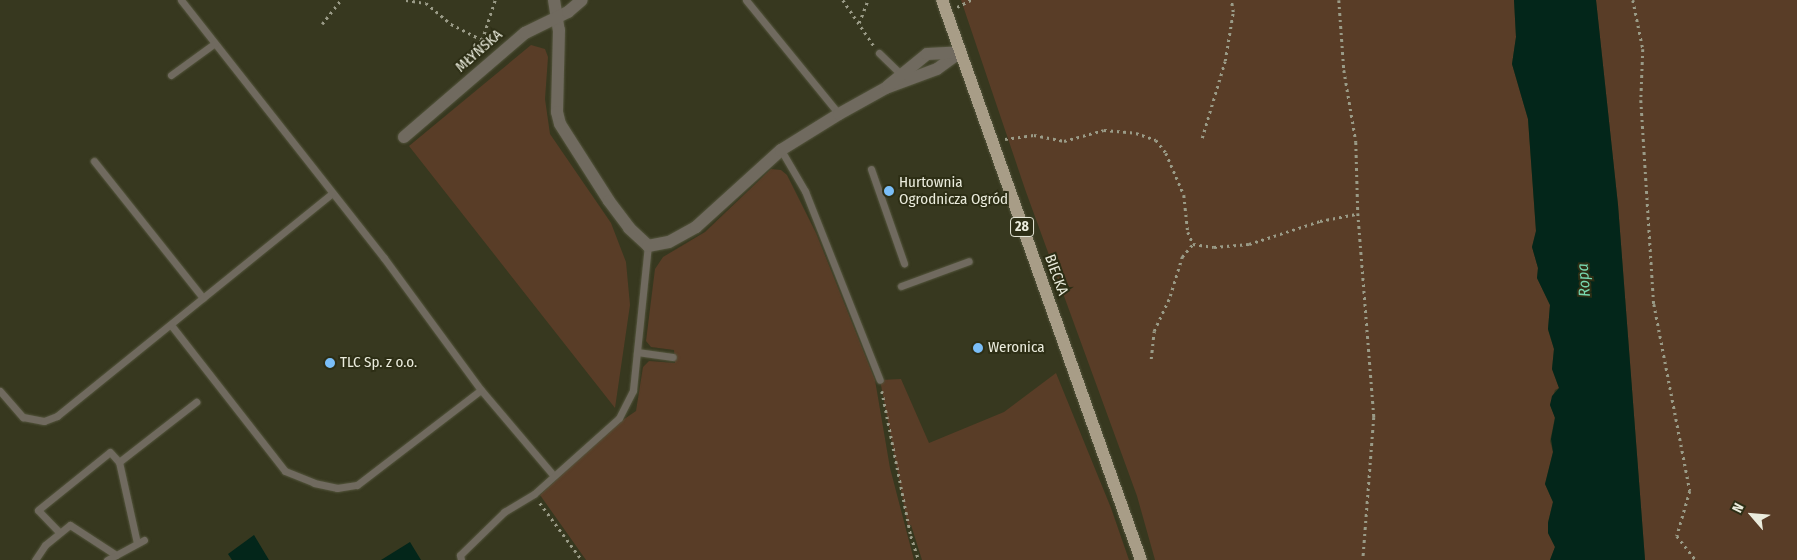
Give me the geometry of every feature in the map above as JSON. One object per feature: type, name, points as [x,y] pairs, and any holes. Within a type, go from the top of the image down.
[{"type":"main road","name":"BIECKA","points":[[942,0],[1141,560]]},
{"type":"street","points":[[554,0],[558,17],[560,60],[557,112],[560,124],[609,201],[629,228],[648,246],[669,242],[696,227],[781,150],[839,114],[886,88],[937,68],[960,52]]},
{"type":"street","name":"MŁYŃSKA","points":[[404,137],[525,33],[558,17],[582,0]]},
{"type":"street","points":[[886,88],[900,73],[927,54],[960,52]]},
{"type":"lane","points":[[181,0],[331,194],[384,258],[481,390],[552,475]]},
{"type":"lane","points":[[746,0],[839,114]]},
{"type":"lane","points":[[171,75],[215,43]]},
{"type":"lane","points":[[879,53],[900,73]]},
{"type":"lane","points":[[781,150],[805,191],[880,380]]},
{"type":"lane","points":[[94,161],[203,298]]},
{"type":"lane","points":[[871,170],[904,263]]},
{"type":"lane","points":[[0,391],[23,417],[44,421],[57,416],[331,194]]},
{"type":"lane","points":[[461,560],[460,555],[504,512],[534,494],[552,475],[619,418],[633,390],[648,246]]},
{"type":"lane","points":[[901,286],[969,262]]},
{"type":"lane","points":[[170,326],[285,471],[314,484],[337,488],[357,485],[481,390]]},
{"type":"lane","points":[[637,352],[673,357]]},
{"type":"lane","points":[[119,462],[196,402]]},
{"type":"lane","points":[[59,532],[38,510],[110,452],[119,462],[140,542],[107,560]]},
{"type":"lane","points":[[35,560],[59,532],[70,525],[116,555]]},
{"type":"path","points":[[322,24],[341,0]]},
{"type":"path","points":[[406,0],[426,3],[451,24],[482,40],[495,0]]},
{"type":"path","points":[[843,0],[879,53]]},
{"type":"path","points":[[859,23],[868,0]]},
{"type":"path","points":[[1202,138],[1225,61],[1233,12],[1231,0]]},
{"type":"path","points":[[1339,0],[1344,70],[1356,142],[1358,214],[1374,417],[1363,560]]},
{"type":"path","points":[[1633,0],[1643,50],[1641,100],[1654,304],[1690,491],[1677,536],[1696,560]]},
{"type":"path","points":[[992,143],[1017,135],[1064,141],[1104,130],[1136,133],[1156,140],[1166,152],[1184,195],[1188,232],[1193,244]]},
{"type":"path","points":[[1193,244],[1214,247],[1249,244],[1320,221],[1358,214]]},
{"type":"path","points":[[1151,358],[1154,331],[1170,296],[1182,257],[1193,244]]},
{"type":"path","points":[[880,380],[911,536],[919,560]]},
{"type":"path","points":[[534,494],[582,560]]},
{"type":"shaded area","points":[[961,0],[1514,0],[1516,37],[1512,64],[1528,119],[1536,231],[1532,247],[1538,268],[1537,278],[1550,305],[1548,330],[1554,349],[1552,369],[1559,388],[1555,390],[1550,405],[1555,417],[1550,441],[1553,452],[1545,484],[1553,502],[1548,522],[1548,533],[1555,547],[1550,560],[1155,560],[1137,496],[1026,192]]},
{"type":"shaded area","points":[[1596,0],[1797,0],[1797,560],[1645,560],[1618,205]]},
{"type":"shaded area","points":[[531,45],[545,49],[548,57],[545,99],[550,134],[611,223],[626,262],[630,305],[615,408],[409,146]]},
{"type":"shaded area","points":[[771,169],[781,170],[787,175],[816,233],[875,380],[890,468],[914,560],[586,560],[540,495],[614,426],[636,411],[643,367],[649,361],[675,363],[674,350],[651,347],[646,341],[655,269],[663,257],[705,232]]},
{"type":"shaded area","points":[[1056,373],[1111,508],[1129,560],[922,560],[911,525],[908,526],[880,380],[901,379],[929,443],[1004,412]]},
{"type":"water","name":"Ropa","points":[[1514,0],[1596,0],[1618,205],[1645,560],[1550,560],[1555,547],[1548,533],[1548,523],[1553,502],[1545,484],[1553,452],[1551,439],[1555,418],[1550,405],[1552,396],[1559,388],[1552,369],[1554,349],[1548,329],[1550,305],[1537,278],[1538,268],[1532,247],[1536,231],[1528,119],[1512,64],[1516,37]]},
{"type":"water","points":[[254,535],[269,560],[232,560],[228,554]]},
{"type":"water","points":[[410,542],[421,560],[381,560]]},
{"type":"place","name":"Hurtownia Ogrodnicza Ogród","points":[[889,191]]},
{"type":"place","name":"Weronica","points":[[978,348]]},
{"type":"place","name":"TLC Sp. z o.o.","points":[[330,363]]}]
